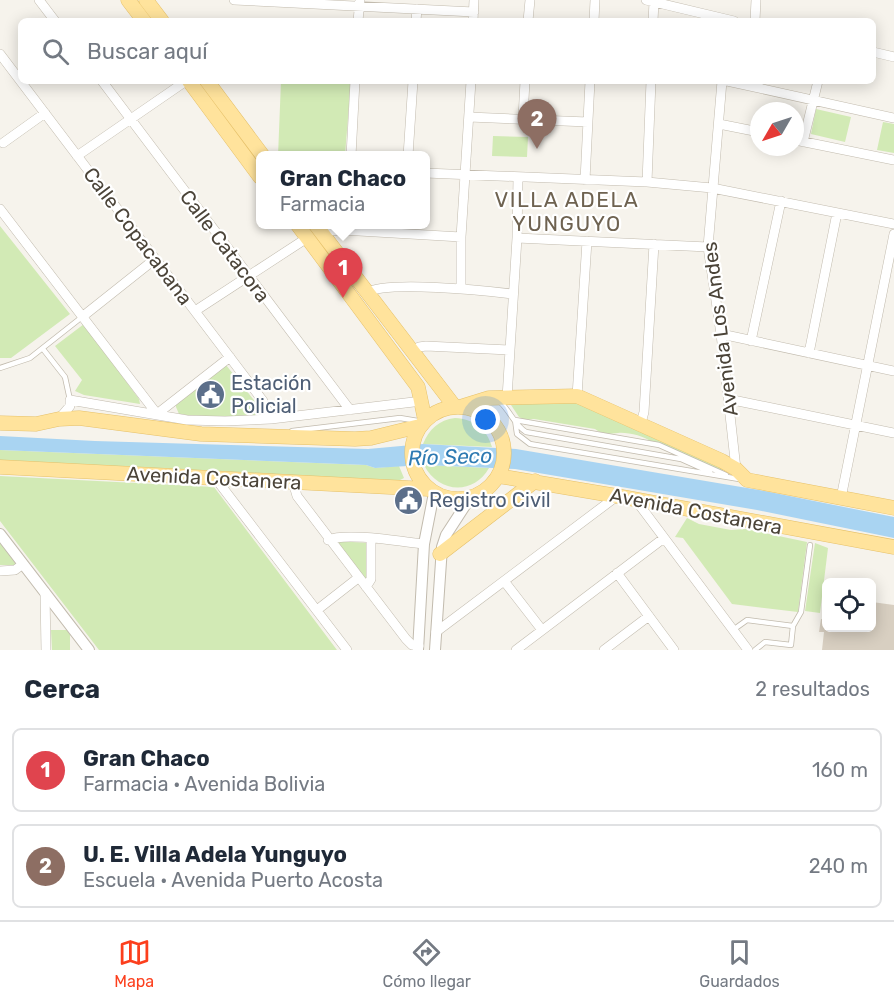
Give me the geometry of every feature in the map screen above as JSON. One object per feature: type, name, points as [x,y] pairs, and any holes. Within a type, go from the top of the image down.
[{"type":"main road","points":[[128,0],[142,18]]},
{"type":"main road","points":[[150,1],[160,18]]},
{"type":"main road","points":[[190,84],[256,170]]},
{"type":"main road","points":[[209,84],[259,151]]},
{"type":"main road","points":[[0,423],[36,424],[79,418],[201,434],[365,439],[421,425],[438,411],[458,407],[476,411],[489,419],[501,438],[504,453],[500,472],[483,492],[470,498],[455,500],[428,488],[412,463],[412,447],[421,425],[420,390],[300,229]]},
{"type":"main road","points":[[318,229],[458,407]]},
{"type":"main road","name":"Avenida Costanera","points":[[458,407],[501,398],[577,396],[722,461],[739,476],[894,508]]},
{"type":"main road","name":"Avenida Costanera","points":[[0,467],[428,488]]},
{"type":"main road","name":"Avenida Costanera","points":[[500,472],[535,481],[894,547]]},
{"type":"main road","points":[[441,554],[535,481]]},
{"type":"street","points":[[39,0],[53,18]]},
{"type":"street","points":[[234,0],[360,2],[474,16],[474,0]]},
{"type":"street","points":[[528,18],[530,0]]},
{"type":"street","points":[[594,18],[595,0]]},
{"type":"street","points":[[755,18],[756,0]]},
{"type":"street","points":[[653,18],[650,1],[685,4],[723,18]]},
{"type":"street","points":[[358,18],[360,2]]},
{"type":"street","points":[[416,18],[417,9]]},
{"type":"street","points":[[876,53],[894,57]]},
{"type":"street","name":"Calle Copacabana","points":[[0,54],[18,78]]},
{"type":"street","name":"Calle Copacabana","points":[[23,84],[263,401],[271,419]]},
{"type":"street","name":"Calle Catacora","points":[[104,84],[350,410]]},
{"type":"street","points":[[78,156],[184,84]]},
{"type":"street","points":[[351,151],[355,84]]},
{"type":"street","points":[[408,151],[413,84]]},
{"type":"street","points":[[461,289],[461,237],[471,84]]},
{"type":"street","points":[[524,118],[525,84]]},
{"type":"street","points":[[585,180],[590,84]]},
{"type":"street","points":[[647,182],[651,84]]},
{"type":"street","name":"Avenida Los Andes","points":[[722,84],[708,247],[739,476]]},
{"type":"street","points":[[741,84],[894,118]]},
{"type":"street","points":[[804,126],[817,84]]},
{"type":"street","points":[[1,140],[45,113]]},
{"type":"street","points":[[469,117],[588,122]]},
{"type":"street","points":[[719,124],[750,130]]},
{"type":"street","points":[[804,142],[894,159]]},
{"type":"street","points":[[430,173],[647,182],[712,189],[894,224]]},
{"type":"street","points":[[501,398],[510,350],[517,238],[518,177]]},
{"type":"street","points":[[752,341],[781,201]]},
{"type":"street","points":[[0,209],[157,414]]},
{"type":"street","points":[[809,354],[837,213]]},
{"type":"street","points":[[324,236],[330,231],[342,230],[461,237]]},
{"type":"street","points":[[841,498],[894,234]]},
{"type":"street","points":[[195,311],[307,238]]},
{"type":"street","points":[[517,238],[708,247]]},
{"type":"street","points":[[577,396],[587,241]]},
{"type":"street","points":[[640,423],[644,412],[654,244]]},
{"type":"street","points":[[82,317],[155,259]]},
{"type":"street","points":[[367,293],[383,287],[461,289],[513,294]]},
{"type":"street","points":[[721,334],[894,371]]},
{"type":"street","points":[[412,351],[426,346],[510,350]]},
{"type":"street","points":[[157,414],[230,357]]},
{"type":"street","points":[[728,399],[894,433]]},
{"type":"street","points":[[59,419],[70,406],[70,400],[187,420],[271,419],[422,401]]},
{"type":"street","points":[[216,479],[347,650]]},
{"type":"street","points":[[293,482],[297,496],[328,540],[406,639],[419,648],[428,488]]},
{"type":"street","points":[[436,632],[617,496]]},
{"type":"street","points":[[435,650],[441,554],[446,535],[470,498]]},
{"type":"street","points":[[635,499],[748,650]]},
{"type":"street","points":[[0,534],[89,650]]},
{"type":"street","points":[[328,540],[338,537],[424,544]]},
{"type":"street","points":[[516,650],[664,538]]},
{"type":"street","points":[[366,587],[370,579],[371,539]]},
{"type":"street","points":[[0,571],[15,570],[23,564]]},
{"type":"street","points":[[617,573],[674,650]]},
{"type":"street","points":[[317,610],[358,578]]},
{"type":"street","points":[[504,581],[542,630]]},
{"type":"street","points":[[45,592],[46,650]]},
{"type":"street","points":[[605,650],[649,616]]},
{"type":"lane","points":[[0,368],[18,363],[43,349],[82,317]]},
{"type":"lane","points":[[43,349],[65,377],[70,400]]},
{"type":"lane","points":[[501,398],[519,427],[526,432],[681,459],[718,476]]},
{"type":"lane","points":[[515,420],[521,439],[530,444],[718,476],[739,476]]},
{"type":"lane","points":[[515,420],[659,445],[739,476]]},
{"type":"lane","points":[[755,650],[765,642],[791,645],[792,626],[801,612],[810,545]]},
{"type":"lane","points":[[734,630],[747,620],[792,626]]},
{"type":"green space","points":[[281,84],[351,84],[345,151],[278,151]]},
{"type":"green space","points":[[816,109],[851,117],[845,142],[811,134]]},
{"type":"green space","points":[[883,122],[894,124],[894,153],[877,150]]},
{"type":"green space","points":[[493,136],[528,137],[527,157],[492,156]]},
{"type":"green space","points":[[0,226],[70,314],[11,358],[0,358]]},
{"type":"green space","points":[[84,324],[139,399],[140,404],[84,395],[75,391],[82,380],[55,346]]},
{"type":"green space","points":[[226,365],[261,409],[259,416],[179,414],[176,403]]},
{"type":"green space","points":[[578,402],[723,468],[723,470],[636,435],[606,434],[595,429],[534,419],[525,420],[519,417],[511,405]]},
{"type":"green space","points":[[455,418],[468,420],[479,426],[487,435],[492,447],[423,444],[435,426]]},
{"type":"green space","points":[[0,450],[366,465],[375,468],[399,466],[404,478],[398,481],[0,461]]},
{"type":"green space","points":[[424,465],[489,468],[474,483],[456,488],[438,481]]},
{"type":"green space","points":[[0,476],[214,487],[337,650],[99,650],[0,521]]},
{"type":"green space","points":[[687,518],[699,524],[731,530],[746,529],[807,542],[798,612],[732,604],[683,538],[675,537]]},
{"type":"green space","points":[[0,540],[17,562],[15,565],[0,565]]},
{"type":"green space","points":[[335,541],[369,543],[367,581]]},
{"type":"green space","points":[[815,543],[828,548],[824,578],[822,578],[820,613],[805,611]]},
{"type":"green space","points":[[51,630],[70,630],[70,650],[52,650]]},
{"type":"water","name":"Río Seco","points":[[0,436],[368,449],[423,444],[516,449],[759,490],[894,517],[894,538],[757,510],[515,469],[424,465],[375,468],[366,465],[0,450]]},
{"type":"building","points":[[876,603],[894,605],[894,650],[822,650],[824,632],[876,632]]},
{"type":"building","points":[[821,619],[822,632],[819,632]]},
{"type":"place","name":"U. E. Villa Adela Yunguyo","points":[[537,149]]},
{"type":"place","name":"Gran Chaco","points":[[343,298]]},
{"type":"place","name":"Estación Policial","points":[[210,394]]},
{"type":"place","name":"Registro Civil","points":[[408,500]]},
{"type":"district","name":"VILLA ADELA YUNGUYO","points":[[567,212]]}]
